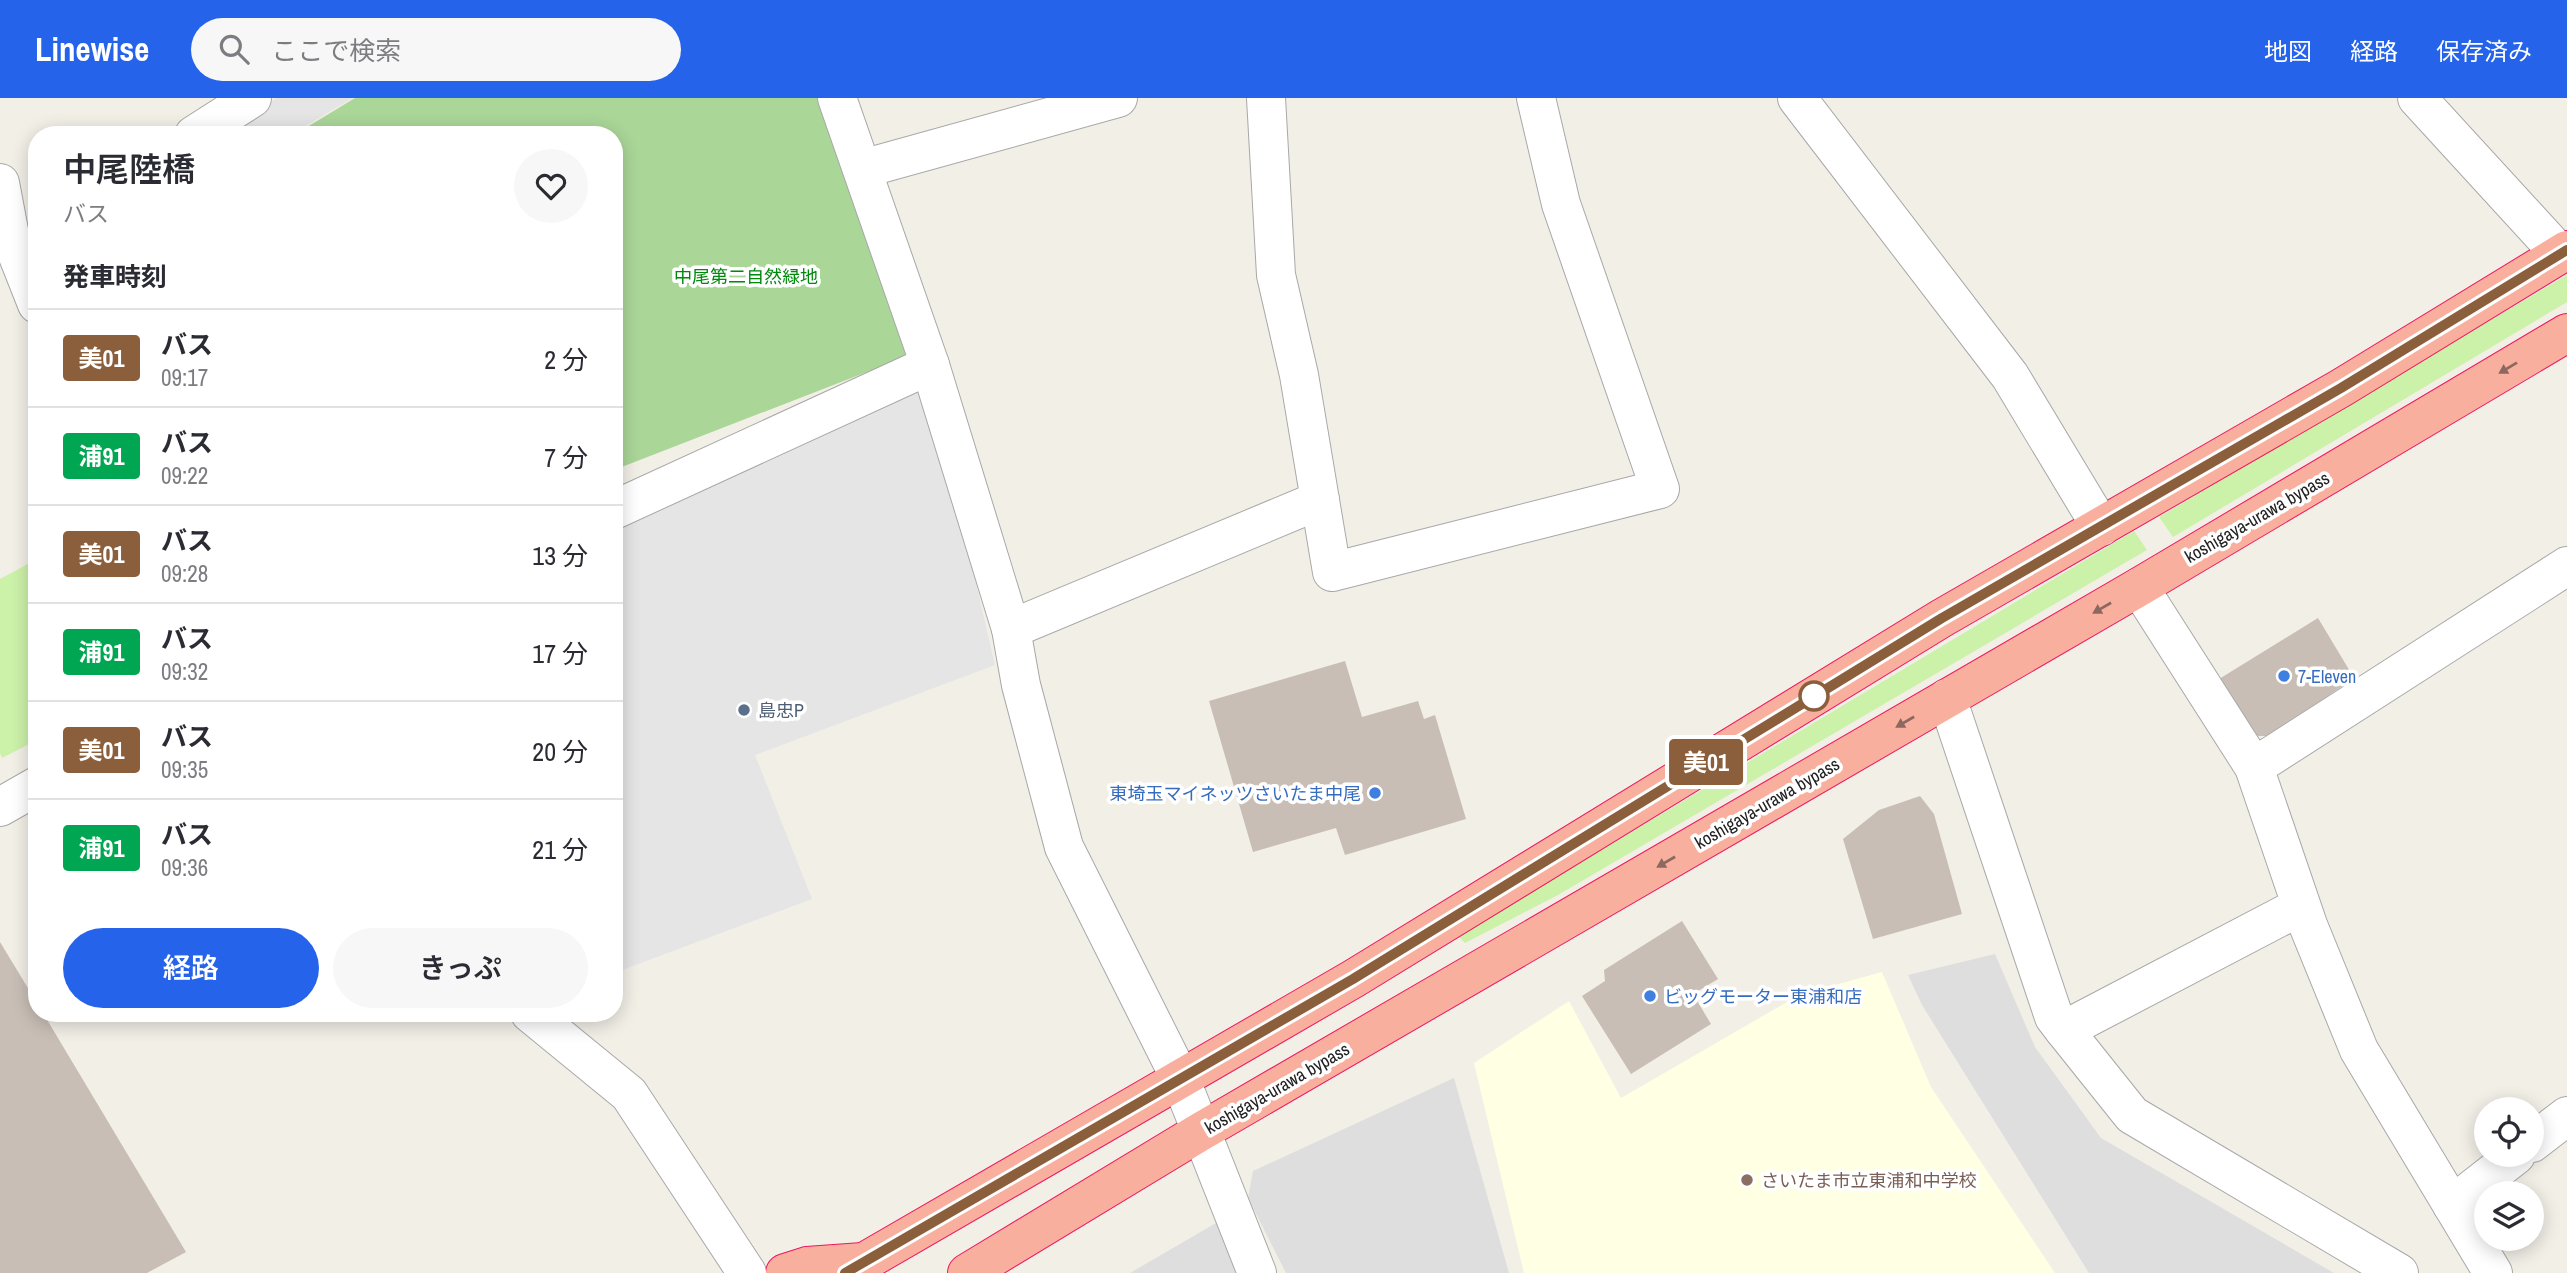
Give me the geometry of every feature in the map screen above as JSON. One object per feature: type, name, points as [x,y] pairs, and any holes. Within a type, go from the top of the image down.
[{"type":"highway","points":[[785,1273],[807,1266],[854,1268],[1353,979],[1942,618],[2341,388],[2564,252]]},
{"type":"highway","name":"koshigaya-urawa bypass","points":[[967,1273],[1200,1132],[2139,587],[2567,332]]},
{"type":"highway","points":[[983,1273],[1014,1245]]},
{"type":"street","points":[[208,126],[252,98]]},
{"type":"street","points":[[837,98],[930,365],[1012,629],[1020,685],[1064,847],[1180,1078],[1257,1273]]},
{"type":"street","points":[[862,169],[1118,98]]},
{"type":"street","points":[[1266,98],[1276,275],[1298,375],[1332,572],[1660,489],[1561,204],[1536,98]]},
{"type":"street","points":[[1797,98],[2010,376],[2101,527]]},
{"type":"street","points":[[2417,98],[2564,252]]},
{"type":"street","points":[[0,183],[28,274]]},
{"type":"street","points":[[623,506],[930,365]]},
{"type":"street","points":[[1012,629],[1320,500]]},
{"type":"street","points":[[2254,767],[2567,566]]},
{"type":"street","points":[[2139,587],[2254,767],[2301,906],[2359,1050],[2493,1273]]},
{"type":"street","points":[[1947,698],[2054,1017],[2064,1030],[2132,1115],[2399,1273]]},
{"type":"street","points":[[0,807],[28,791]]},
{"type":"street","points":[[2064,1030],[2301,906]]},
{"type":"street","points":[[541,1022],[629,1094],[747,1273]]},
{"type":"street","points":[[2544,1134],[2567,1116]]},
{"type":"street","points":[[2452,1205],[2501,1167]]},
{"type":"shaded area","points":[[277,98],[353,98],[305,126],[231,126]]},
{"type":"shaded area","name":"島忠P","points":[[917,388],[931,390],[995,665],[755,755],[812,899],[623,970],[623,514]]},
{"type":"shaded area","points":[[1995,954],[2035,1047],[2101,1138],[2334,1273],[2089,1273],[1922,1005],[1908,975]]},
{"type":"shaded area","name":"さいたま市立東浦和中学校","points":[[1882,972],[1931,1087],[2055,1273],[1524,1273],[1474,1063],[1569,1001],[1621,1098],[1799,995]]},
{"type":"shaded area","points":[[1454,1078],[1509,1273],[1286,1273],[1248,1198],[1253,1171]]},
{"type":"shaded area","points":[[1216,1223],[1240,1273],[1130,1273]]},
{"type":"green space","name":"中尾第二自然緑地","points":[[355,98],[823,98],[912,341],[903,358],[623,467],[623,126],[309,126]]},
{"type":"green space","points":[[2567,275],[2567,302],[2173,537],[2159,517]]},
{"type":"green space","points":[[2134,531],[2147,550],[1558,895],[1465,943],[1458,936]]},
{"type":"green space","points":[[28,564],[28,745],[2,758],[0,753],[0,579]]},
{"type":"building","points":[[2318,618],[2354,678],[2270,736],[2249,736],[2219,679]]},
{"type":"building","points":[[1345,661],[1362,717],[1418,701],[1424,719],[1435,715],[1466,819],[1345,855],[1336,828],[1253,852],[1209,701]]},
{"type":"building","points":[[1920,796],[1934,814],[1962,914],[1873,939],[1843,839],[1879,810]]},
{"type":"building","points":[[1682,921],[1718,979],[1693,994],[1711,1024],[1631,1074],[1582,996],[1605,981],[1604,970]]},
{"type":"building","points":[[0,942],[28,988],[28,1022],[48,1022],[186,1252],[147,1273],[0,1273]]},
{"type":"bus line","name":"美01","points":[[845,1273],[1353,979],[1942,618],[2341,388],[2567,250]]},
{"type":"place","name":"7-Eleven","points":[[2284,676]]},
{"type":"place","name":"島忠P","points":[[744,710]]},
{"type":"place","name":"東埼玉マイネッツさいたま中尾","points":[[1375,793]]},
{"type":"place","name":"ビッグモーター東浦和店","points":[[1650,996]]},
{"type":"place","name":"さいたま市立東浦和中学校","points":[[1747,1180]]}]
